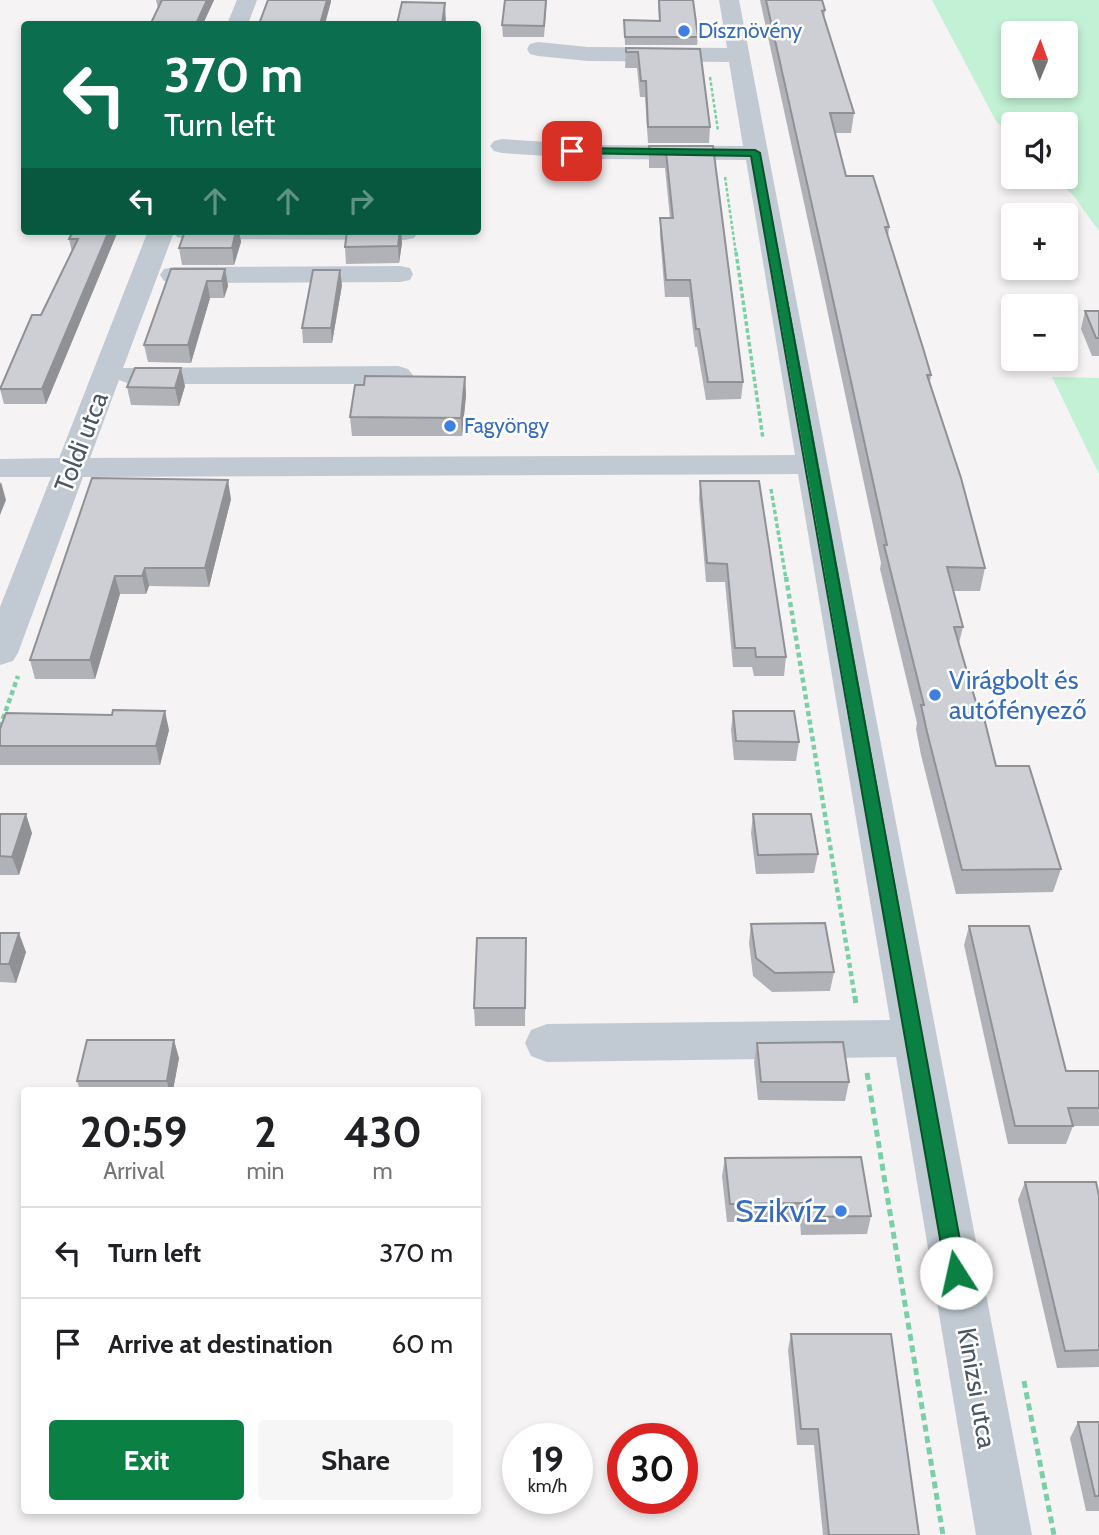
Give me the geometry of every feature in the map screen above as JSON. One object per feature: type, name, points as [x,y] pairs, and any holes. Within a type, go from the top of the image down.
[{"type":"street","points":[[239,21],[247,0]]},
{"type":"street","name":"Kinizsi utca","points":[[729,0],[722,55],[738,153],[814,464],[913,1038],[1004,1535]]},
{"type":"street","points":[[538,49],[588,54],[722,55]]},
{"type":"street","points":[[502,146],[595,152],[738,153]]},
{"type":"street","name":"Toldi utca","points":[[0,653],[160,235]]},
{"type":"street","points":[[145,275],[400,274]]},
{"type":"street","points":[[107,374],[398,375]]},
{"type":"street","points":[[0,468],[814,464]]},
{"type":"street","points":[[547,1043],[913,1038]]},
{"type":"path","points":[[722,55],[738,153],[767,464]]},
{"type":"green space","points":[[932,0],[1099,0],[1099,231],[1067,189],[1078,189],[1078,112],[1001,112],[1001,126]]},
{"type":"green space","points":[[1052,377],[1099,378],[1099,474]]},
{"type":"building","points":[[162,0],[207,0],[197,21],[152,21]]},
{"type":"building","points":[[268,0],[327,0],[321,21],[260,21]]},
{"type":"building","points":[[505,0],[546,0],[544,26],[502,25]]},
{"type":"building","points":[[659,0],[693,0],[698,37],[625,37],[624,20],[660,21]]},
{"type":"building","points":[[766,0],[822,0],[825,10],[822,11],[854,113],[830,113],[846,176],[873,176],[889,227],[885,227],[931,375],[927,375],[961,478],[985,568],[947,567],[963,627],[954,627],[977,706],[981,706],[996,766],[1029,766],[1061,869],[962,870],[884,545],[887,545]]},
{"type":"building","points":[[402,2],[445,3],[442,21],[398,21]]},
{"type":"building","points":[[626,48],[700,49],[710,127],[648,127],[646,81],[641,81],[638,52],[626,52]]},
{"type":"building","points":[[649,146],[713,146],[743,382],[708,382],[699,329],[696,329],[690,280],[666,280],[660,218],[673,218],[666,152],[650,152]]},
{"type":"building","points":[[71,235],[107,235],[42,389],[0,389],[32,315],[41,315],[78,239],[69,239]]},
{"type":"building","points":[[184,235],[235,235],[232,248],[179,248]]},
{"type":"building","points":[[346,235],[399,235],[398,246],[345,247]]},
{"type":"building","points":[[171,269],[225,269],[222,281],[207,281],[188,345],[144,345]]},
{"type":"building","points":[[313,270],[340,270],[331,328],[302,328]]},
{"type":"building","points":[[1085,311],[1099,311],[1099,338],[1096,338]]},
{"type":"building","points":[[135,368],[181,368],[175,388],[127,387]]},
{"type":"building","points":[[365,376],[465,377],[461,418],[350,417],[355,385],[364,385]]},
{"type":"building","points":[[92,478],[228,480],[205,568],[145,568],[142,576],[115,576],[90,660],[30,660]]},
{"type":"building","points":[[700,481],[759,481],[786,657],[756,657],[755,648],[735,648],[727,564],[707,563]]},
{"type":"building","points":[[113,710],[165,711],[156,746],[0,746],[0,729],[6,713],[112,715]]},
{"type":"building","points":[[733,711],[794,711],[799,742],[736,741]]},
{"type":"building","points":[[0,814],[26,814],[12,857],[0,856]]},
{"type":"building","points":[[753,814],[811,814],[818,854],[758,855]]},
{"type":"building","points":[[825,923],[834,972],[775,973],[756,958],[751,924]]},
{"type":"building","points":[[969,926],[1029,926],[1066,1071],[1099,1071],[1099,1108],[1068,1108],[1073,1126],[1015,1126]]},
{"type":"building","points":[[0,933],[19,933],[9,964],[0,964]]},
{"type":"building","points":[[477,938],[526,938],[525,1008],[474,1008]]},
{"type":"building","points":[[87,1040],[174,1040],[167,1081],[77,1081]]},
{"type":"building","points":[[843,1042],[849,1082],[761,1082],[757,1043]]},
{"type":"building","points":[[861,1157],[871,1216],[805,1217],[803,1203],[730,1204],[725,1158]]},
{"type":"building","points":[[1025,1182],[1096,1182],[1099,1196],[1099,1350],[1065,1351]]},
{"type":"building","points":[[791,1334],[891,1334],[919,1535],[829,1535],[818,1429],[801,1429]]},
{"type":"building","points":[[1078,1422],[1099,1422],[1099,1496],[1095,1496]]},
{"type":"place","name":"Dísznövény","points":[[684,31]]},
{"type":"place","name":"Fagyöngy","points":[[450,426]]},
{"type":"place","name":"Virágbolt és autófényező","points":[[935,695]]},
{"type":"place","name":"Szikvíz","points":[[841,1211]]},
{"type":"route","points":[[572,151],[755,153],[814,464],[873,815],[956,1273]]}]
